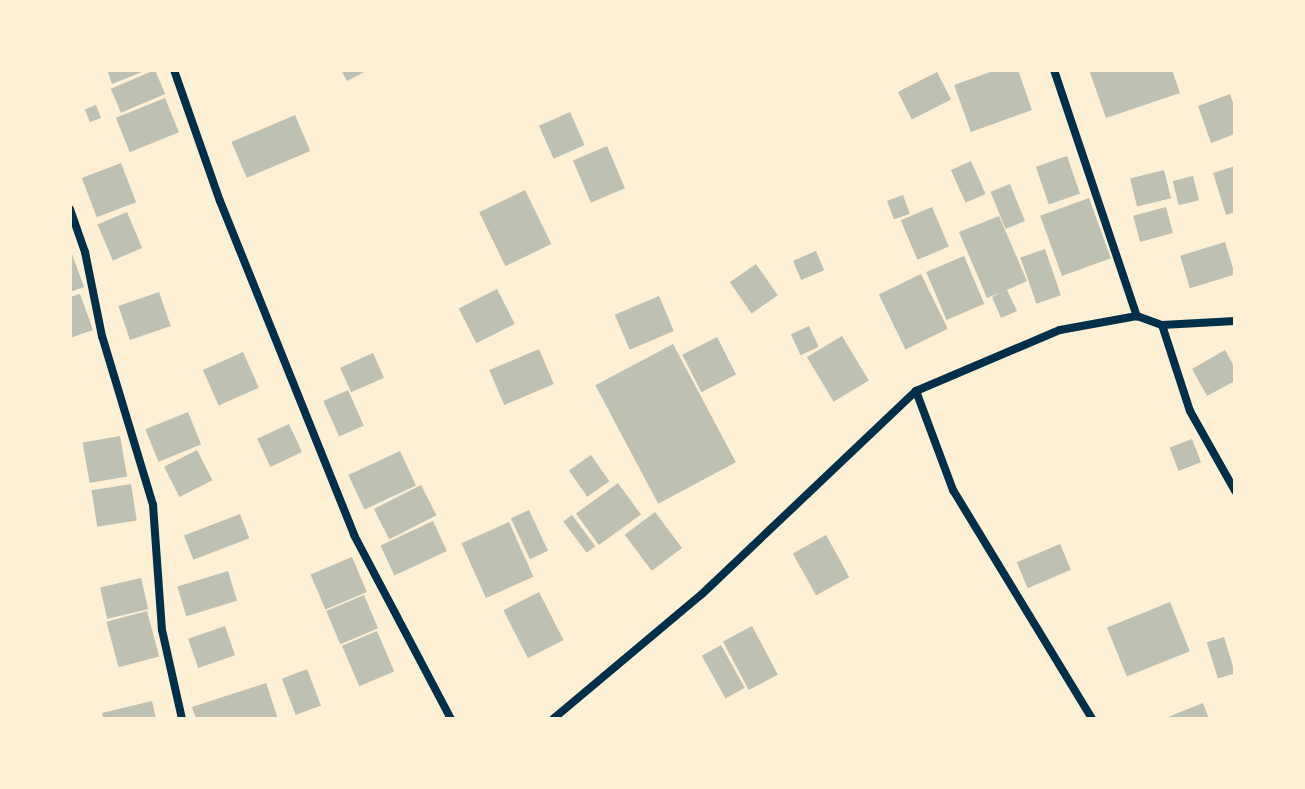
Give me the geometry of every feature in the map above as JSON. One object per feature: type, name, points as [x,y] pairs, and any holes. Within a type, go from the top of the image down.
[{"type":"street","points":[[174,70],[220,201],[354,535],[451,719]]},
{"type":"street","points":[[1054,70],[1137,316]]},
{"type":"street","points":[[70,209],[85,252],[102,336],[153,505],[162,630],[182,719]]},
{"type":"street","points":[[553,719],[702,594],[916,391],[1060,330],[1137,316],[1162,325],[1235,321]]},
{"type":"street","points":[[1162,325],[1190,411],[1235,491]]},
{"type":"street","points":[[916,391],[953,490],[1092,719]]},
{"type":"building","points":[[107,70],[147,70],[112,84]]},
{"type":"building","points":[[155,70],[165,94],[121,113],[111,89]]},
{"type":"building","points":[[341,70],[368,70],[347,81]]},
{"type":"building","points":[[996,70],[1018,70],[1032,110],[971,132],[954,85]]},
{"type":"building","points":[[1089,70],[1172,70],[1180,93],[1106,118]]},
{"type":"building","points":[[937,72],[951,100],[912,120],[898,92]]},
{"type":"building","points":[[1230,94],[1235,108],[1235,134],[1211,143],[1198,106]]},
{"type":"building","points":[[165,98],[179,132],[130,152],[116,118]]},
{"type":"building","points":[[96,105],[101,118],[90,122],[85,109]]},
{"type":"building","points":[[570,112],[585,145],[554,159],[539,126]]},
{"type":"building","points":[[295,115],[310,151],[247,178],[231,142]]},
{"type":"building","points":[[607,146],[625,188],[591,203],[573,160]]},
{"type":"building","points":[[1067,156],[1080,194],[1049,205],[1036,167]]},
{"type":"building","points":[[971,161],[986,194],[966,203],[951,170]]},
{"type":"building","points":[[121,163],[136,202],[97,217],[82,178]]},
{"type":"building","points":[[1235,166],[1235,212],[1226,215],[1213,173]]},
{"type":"building","points":[[1164,170],[1171,198],[1137,207],[1130,178]]},
{"type":"building","points":[[1193,176],[1199,200],[1179,205],[1173,181]]},
{"type":"building","points":[[1010,184],[1025,221],[1006,229],[991,192]]},
{"type":"building","points":[[525,190],[551,244],[505,266],[479,212]]},
{"type":"building","points":[[903,195],[910,214],[894,220],[887,201]]},
{"type":"building","points":[[1089,198],[1111,258],[1062,276],[1040,216]]},
{"type":"building","points":[[932,207],[949,247],[918,260],[901,220]]},
{"type":"building","points":[[1166,207],[1173,233],[1140,242],[1133,216]]},
{"type":"building","points":[[127,212],[142,248],[113,260],[98,225]]},
{"type":"building","points":[[999,216],[1027,281],[1007,290],[1017,311],[1001,318],[992,297],[1001,292],[987,298],[959,232]]},
{"type":"building","points":[[1225,242],[1235,275],[1190,288],[1180,256]]},
{"type":"building","points":[[70,249],[84,287],[70,292]]},
{"type":"building","points":[[1045,249],[1061,295],[1036,304],[1020,257]]},
{"type":"building","points":[[816,251],[824,270],[801,280],[793,261]]},
{"type":"building","points":[[964,256],[984,304],[947,320],[926,272]]},
{"type":"building","points":[[756,264],[778,295],[752,313],[730,282]]},
{"type":"building","points":[[921,274],[948,329],[905,349],[879,295]]},
{"type":"building","points":[[497,289],[515,324],[476,343],[459,309]]},
{"type":"building","points":[[159,292],[171,326],[130,340],[118,306]]},
{"type":"building","points":[[80,294],[93,330],[70,338],[70,297]]},
{"type":"building","points":[[659,296],[674,331],[630,350],[615,315]]},
{"type":"building","points":[[809,326],[819,347],[801,355],[791,334]]},
{"type":"building","points":[[842,336],[869,381],[834,402],[807,357]]},
{"type":"building","points":[[717,337],[736,374],[701,392],[682,355]]},
{"type":"building","points":[[673,344],[736,462],[658,504],[595,385]]},
{"type":"building","points":[[539,349],[554,384],[504,405],[489,370]]},
{"type":"building","points":[[1225,350],[1235,368],[1235,381],[1207,396],[1192,369]]},
{"type":"building","points":[[243,352],[259,388],[219,406],[203,370]]},
{"type":"building","points":[[373,353],[384,378],[351,392],[340,368]]},
{"type":"building","points":[[348,390],[364,426],[339,437],[323,401]]},
{"type":"building","points":[[188,412],[201,444],[158,462],[145,429]]},
{"type":"building","points":[[289,424],[302,452],[270,467],[257,439]]},
{"type":"building","points":[[120,436],[127,476],[90,483],[83,443]]},
{"type":"building","points":[[1192,439],[1201,462],[1179,471],[1170,448]]},
{"type":"building","points":[[197,450],[212,480],[179,497],[164,467]]},
{"type":"building","points":[[400,451],[416,485],[364,510],[348,475]]},
{"type":"building","points":[[591,455],[609,481],[587,497],[569,470]]},
{"type":"building","points":[[618,483],[641,515],[599,545],[576,514]]},
{"type":"building","points":[[131,484],[137,521],[97,527],[91,490]]},
{"type":"building","points":[[421,485],[436,515],[389,539],[374,509]]},
{"type":"building","points":[[529,510],[548,551],[530,559],[511,518]]},
{"type":"building","points":[[655,512],[682,548],[652,571],[625,535]]},
{"type":"building","points":[[240,514],[249,538],[193,560],[184,536]]},
{"type":"building","points":[[572,515],[595,546],[587,553],[563,522]]},
{"type":"building","points":[[433,521],[447,551],[394,575],[380,546]]},
{"type":"building","points":[[509,522],[533,577],[486,598],[461,543]]},
{"type":"building","points":[[826,535],[849,577],[816,595],[793,553]]},
{"type":"building","points":[[1060,544],[1071,570],[1028,588],[1017,562]]},
{"type":"building","points":[[352,557],[367,592],[325,610],[311,575]]},
{"type":"building","points":[[228,571],[237,601],[186,616],[177,586]]},
{"type":"building","points":[[141,578],[148,609],[107,619],[100,587]]},
{"type":"building","points":[[539,592],[564,640],[528,658],[503,610]]},
{"type":"building","points":[[364,595],[378,628],[340,644],[326,611]]},
{"type":"building","points":[[1170,602],[1190,651],[1127,677],[1107,627]]},
{"type":"building","points":[[147,611],[159,656],[119,667],[106,622]]},
{"type":"building","points":[[225,626],[235,655],[198,668],[188,639]]},
{"type":"building","points":[[752,626],[778,675],[749,690],[723,641]]},
{"type":"building","points":[[377,631],[394,672],[359,686],[342,646]]},
{"type":"building","points":[[1224,637],[1235,673],[1218,679],[1207,642]]},
{"type":"building","points":[[721,645],[745,688],[726,699],[702,656]]},
{"type":"building","points":[[307,669],[321,705],[296,715],[282,679]]},
{"type":"building","points":[[266,683],[278,719],[196,719],[192,707]]},
{"type":"building","points":[[152,701],[156,719],[103,719],[102,713]]},
{"type":"building","points":[[1203,703],[1209,719],[1163,719]]}]
